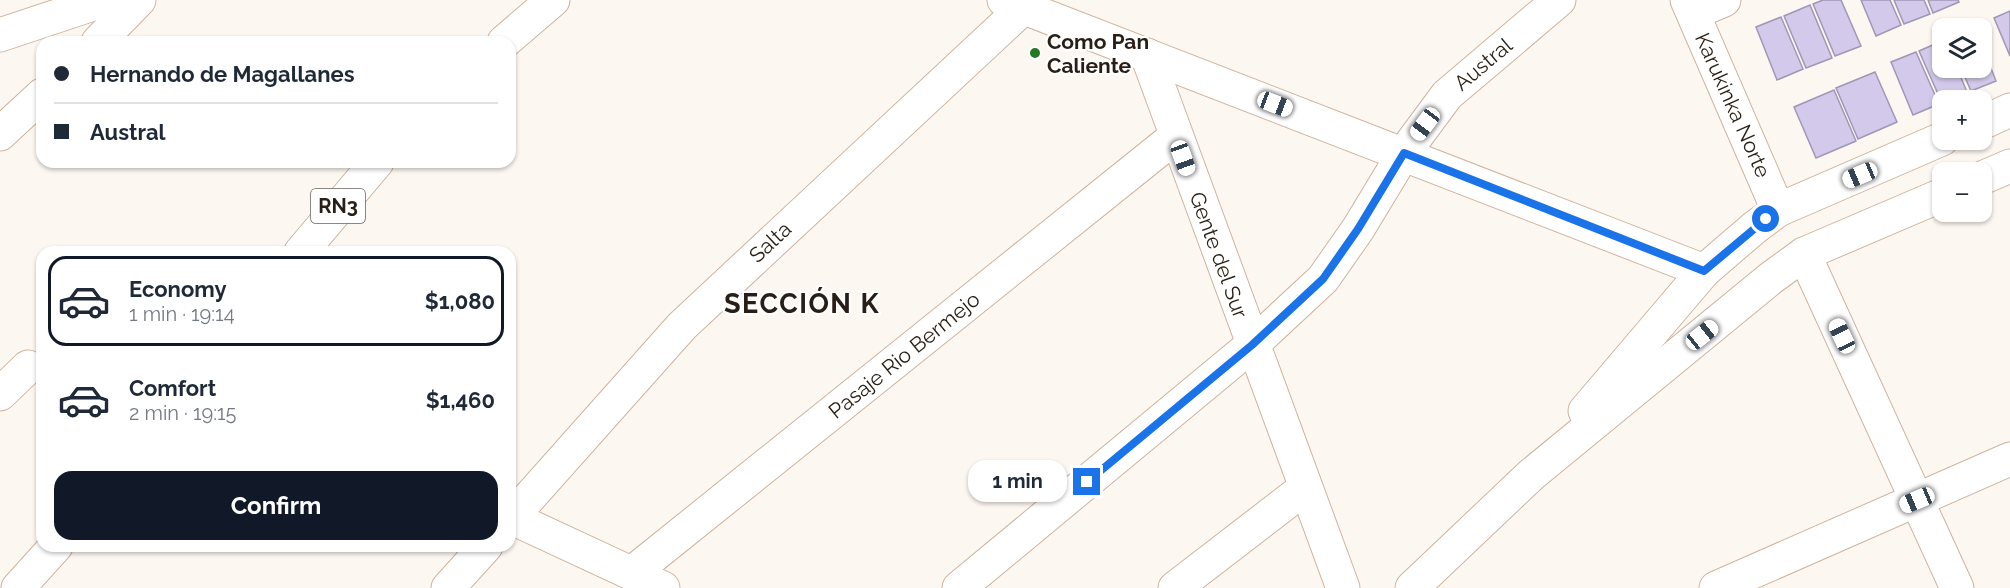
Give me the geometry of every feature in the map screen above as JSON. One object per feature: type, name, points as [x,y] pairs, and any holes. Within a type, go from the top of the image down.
[{"type":"main road","points":[[0,35],[105,0]]},
{"type":"main road","points":[[104,36],[139,0]]},
{"type":"main road","points":[[486,36],[519,0]]},
{"type":"main road","points":[[511,36],[553,0]]},
{"type":"main road","name":"Austral","points":[[959,588],[1252,345],[1323,279],[1358,229],[1404,153],[1447,95],[1559,0]]},
{"type":"main road","points":[[1690,7],[1725,0]]},
{"type":"main road","points":[[1013,4],[1404,153],[1704,271]]},
{"type":"main road","name":"Salta","points":[[516,511],[682,326],[1013,4]]},
{"type":"main road","name":"Karukinka Norte","points":[[1690,7],[1778,210]]},
{"type":"main road","name":"Gente del Sur","points":[[1147,55],[1175,137],[1343,588]]},
{"type":"main road","points":[[0,134],[36,101]]},
{"type":"main road","points":[[1992,118],[2010,110]]},
{"type":"main road","name":"Pasaje Rio Bermejo","points":[[632,573],[1175,137]]},
{"type":"main road","points":[[1531,475],[1704,271],[1778,210],[1932,143]]},
{"type":"main road","points":[[1992,174],[2010,166]]},
{"type":"main road","name":"RN3","points":[[306,246],[372,168]]},
{"type":"main road","points":[[1412,588],[1531,475],[1771,278],[1804,254],[1932,199]]},
{"type":"main road","points":[[1804,254],[1957,588]]},
{"type":"main road","points":[[0,394],[28,367]]},
{"type":"main road","points":[[1716,588],[2010,459]]},
{"type":"main road","points":[[1174,588],[1305,488]]},
{"type":"main road","points":[[516,521],[663,588]]},
{"type":"main road","points":[[18,588],[51,552]]},
{"type":"main road","points":[[448,588],[481,552]]},
{"type":"building","points":[[1823,0],[1841,0],[1861,46],[1835,56],[1813,4]]},
{"type":"building","points":[[1861,0],[1890,0],[1901,25],[1876,36]]},
{"type":"building","points":[[1894,0],[1924,0],[1930,14],[1904,24]]},
{"type":"building","points":[[1928,0],[1958,0],[1959,2],[1933,13]]},
{"type":"building","points":[[1810,5],[1832,58],[1806,68],[1784,16]]},
{"type":"building","points":[[2010,11],[2010,56],[1994,18]]},
{"type":"building","points":[[1781,17],[1803,69],[1777,80],[1756,27]]},
{"type":"building","points":[[1932,45],[1932,78],[1961,78],[1966,90],[1936,90],[1919,51]]},
{"type":"building","points":[[1916,52],[1933,90],[1932,107],[1913,115],[1891,62]]},
{"type":"building","points":[[1992,71],[1996,81],[1971,90],[1965,78],[1992,78]]},
{"type":"building","points":[[1875,72],[1897,122],[1858,139],[1836,88]]},
{"type":"building","points":[[1834,90],[1856,141],[1816,158],[1794,107]]},
{"type":"place","name":"Como Pan Caliente","points":[[1035,53]]},
{"type":"district","name":"SECCIÓN K","points":[[802,303]]},
{"type":"route","points":[[1087,482],[1252,345],[1323,279],[1358,229],[1404,153],[1704,271],[1766,219]]}]
